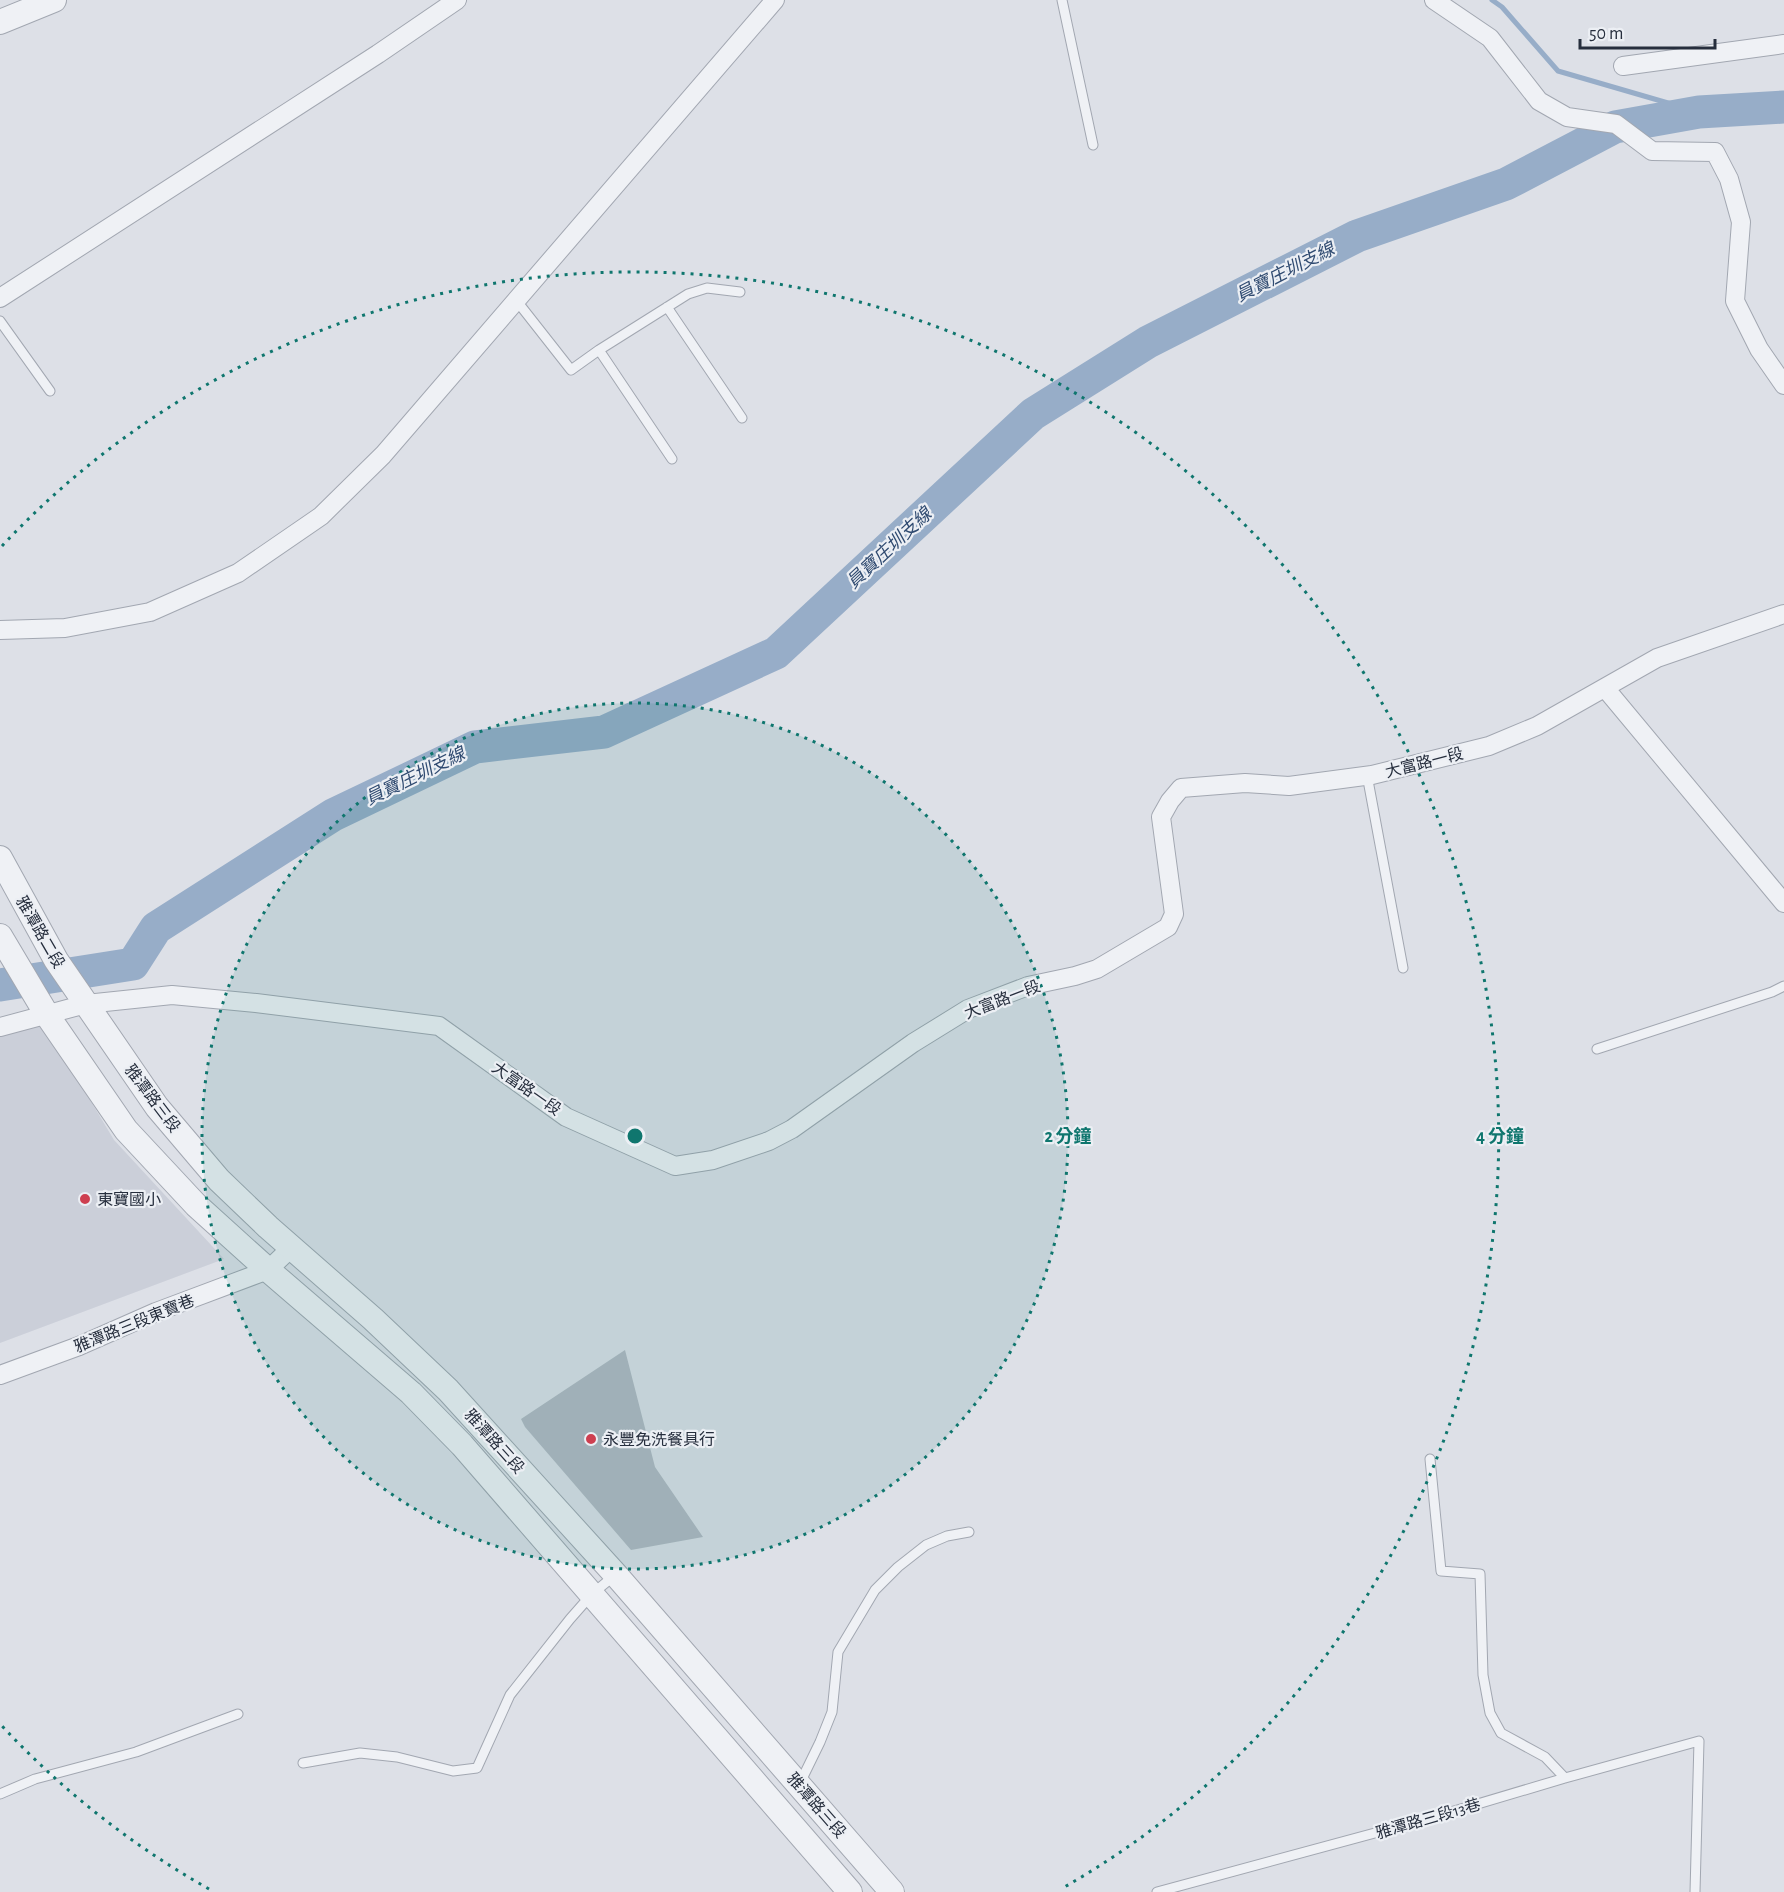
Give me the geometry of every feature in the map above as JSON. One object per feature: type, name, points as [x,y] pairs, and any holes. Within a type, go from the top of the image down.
[{"type":"street","points":[[0,22],[54,0]]},
{"type":"street","points":[[0,298],[457,0]]},
{"type":"street","points":[[0,630],[66,628],[150,612],[238,573],[321,516],[383,455],[775,0]]},
{"type":"street","points":[[1434,0],[1490,38],[1539,101],[1567,117],[1616,124],[1652,151],[1715,152],[1729,179],[1741,222],[1735,301],[1759,349],[1784,385]]},
{"type":"street","points":[[1623,66],[1784,44]]},
{"type":"street","name":"大富路一段","points":[[86,1004],[172,995],[439,1026],[566,1117],[675,1166],[713,1160],[768,1141],[792,1129],[913,1042],[968,1010],[1028,986],[1097,969],[1168,927],[1174,914],[1161,817],[1181,788],[1245,783],[1289,786],[1366,775],[1489,746],[1537,726],[1657,658],[1784,614]]},
{"type":"street","points":[[1605,688],[1784,903]]},
{"type":"street","name":"雅潭路二段","points":[[0,858],[56,960],[86,1004]]},
{"type":"street","points":[[0,936],[47,1015]]},
{"type":"street","points":[[0,1027],[86,1004]]},
{"type":"street","name":"雅潭路三段","points":[[86,1004],[157,1107],[219,1180],[448,1389],[616,1575],[892,1892]]},
{"type":"street","name":"雅潭路三段","points":[[47,1015],[126,1130],[196,1205],[411,1393],[462,1445],[850,1892]]},
{"type":"street","points":[[126,1130],[157,1107]]},
{"type":"street","points":[[268,1270],[291,1248]]},
{"type":"street","name":"雅潭路三段東寶巷","points":[[0,1375],[79,1346],[156,1312],[268,1270]]},
{"type":"lane","points":[[1062,0],[1092,145]]},
{"type":"lane","points":[[516,300],[571,370],[688,294],[707,288],[740,292]]},
{"type":"lane","points":[[667,307],[742,418]]},
{"type":"lane","points":[[0,321],[50,391]]},
{"type":"lane","points":[[599,351],[672,459]]},
{"type":"lane","points":[[1366,775],[1402,968]]},
{"type":"lane","points":[[1597,1049],[1772,992],[1784,986]]},
{"type":"lane","points":[[1430,1459],[1441,1571],[1480,1574],[1483,1675],[1490,1713],[1501,1733],[1545,1756],[1564,1778]]},
{"type":"lane","points":[[799,1785],[832,1712],[838,1652],[875,1590],[898,1567],[926,1545],[947,1536],[969,1532]]},
{"type":"lane","points":[[303,1763],[360,1753],[397,1757],[453,1772],[477,1768],[510,1695],[592,1594],[616,1575]]},
{"type":"lane","points":[[0,1794],[35,1779],[136,1752],[238,1714]]},
{"type":"lane","name":"雅潭路三段13巷","points":[[1158,1892],[1434,1817],[1699,1741],[1695,1892]]},
{"type":"shaded area","name":"東寶國小","points":[[44,1023],[114,1140],[224,1259],[0,1343],[0,1034]]},
{"type":"building","name":"永豐免洗餐具行","points":[[625,1350],[655,1467],[703,1537],[631,1550],[525,1427],[521,1419]]},
{"type":"waterway","points":[[1492,0],[1502,7],[1558,71],[1699,112]]},
{"type":"waterway","name":"員寶庄圳支線","points":[[0,985],[133,964],[156,928],[333,815],[475,747],[604,732],[776,653],[1033,414],[1148,342],[1357,236],[1506,184],[1615,127],[1699,112],[1784,107]]},
{"type":"place","name":"東寶國小","points":[[85,1199]]},
{"type":"place","name":"永豐免洗餐具行","points":[[591,1439]]}]
